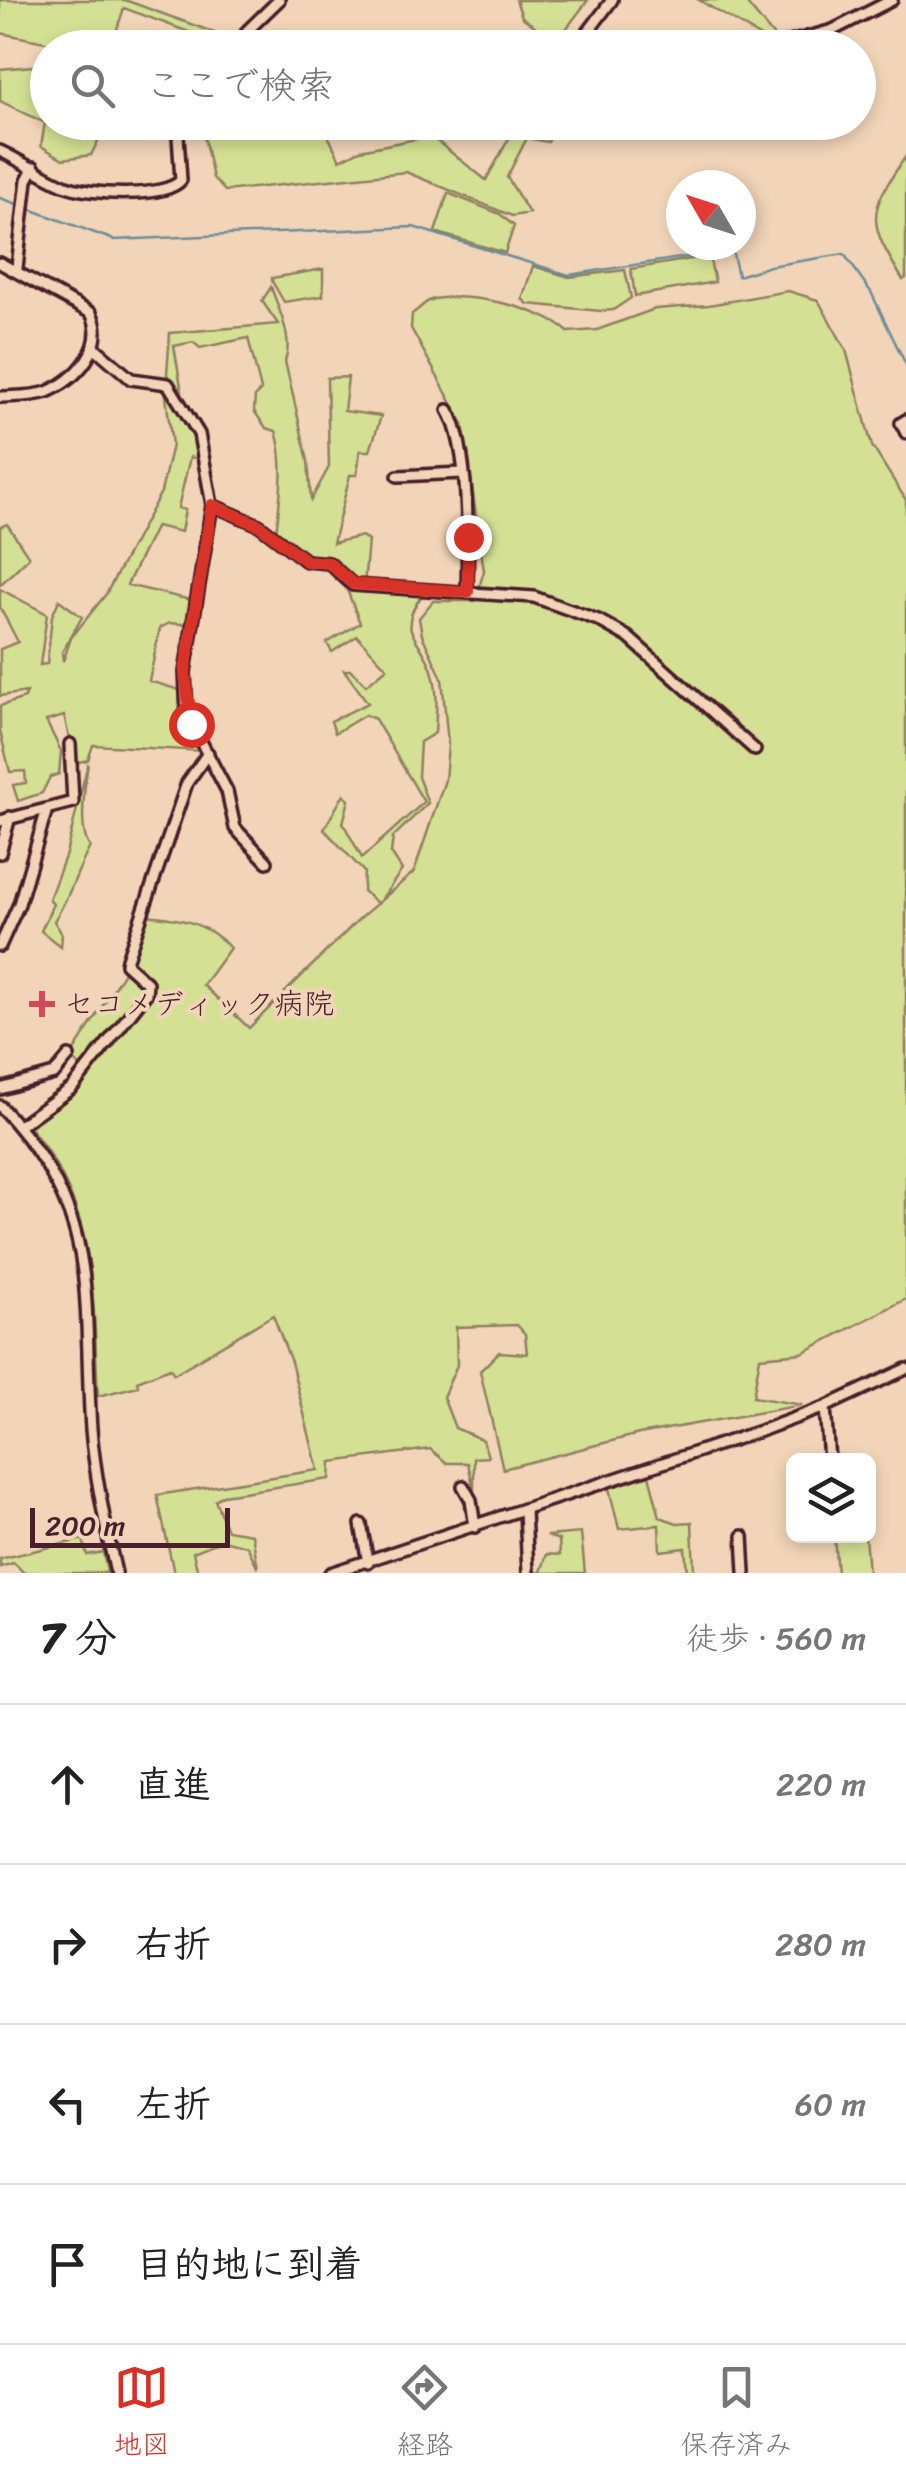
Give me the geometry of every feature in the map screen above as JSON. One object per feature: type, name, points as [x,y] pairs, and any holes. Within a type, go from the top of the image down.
[{"type":"street","points":[[248,30],[279,0]]},
{"type":"street","points":[[590,30],[612,0]]},
{"type":"street","points":[[833,30],[892,0]]},
{"type":"street","points":[[0,151],[66,186],[99,192],[174,188],[182,175],[179,140]]},
{"type":"street","points":[[16,268],[24,206],[34,167]]},
{"type":"street","points":[[0,263],[16,268],[91,312],[96,324],[94,346],[86,362],[51,390],[0,397]]},
{"type":"street","points":[[94,346],[131,379],[168,384],[199,434],[212,505],[185,672],[187,715],[232,803],[236,828],[267,862]]},
{"type":"street","points":[[448,410],[456,423],[462,473],[468,592]]},
{"type":"street","points":[[906,420],[901,423],[906,433]]},
{"type":"street","points":[[398,476],[462,473]]},
{"type":"street","points":[[212,505],[259,525],[306,561],[329,563],[353,584],[534,597],[612,627],[755,750]]},
{"type":"street","points":[[0,853],[5,819],[73,802],[70,744]]},
{"type":"street","points":[[19,1126],[72,1088],[146,994],[147,983],[126,964],[127,959],[187,783],[208,753]]},
{"type":"street","points":[[17,945],[2,940],[47,809]]},
{"type":"street","points":[[0,1089],[54,1074],[69,1056]]},
{"type":"street","points":[[0,1106],[55,1174],[78,1234],[92,1434],[116,1573]]},
{"type":"street","points":[[330,1573],[525,1511],[826,1407],[906,1369]]},
{"type":"street","points":[[826,1407],[829,1453]]},
{"type":"street","points":[[464,1486],[471,1500],[475,1527]]},
{"type":"street","points":[[525,1511],[528,1573]]},
{"type":"street","points":[[361,1524],[368,1563]]},
{"type":"street","points":[[743,1536],[745,1573]]},
{"type":"green space","points":[[0,0],[125,0],[207,30],[184,30],[124,8],[117,30],[30,30],[30,39],[0,33]]},
{"type":"green space","points":[[516,0],[588,0],[565,30],[540,30],[522,17]]},
{"type":"green space","points":[[699,0],[753,0],[748,5],[769,30],[749,30]]},
{"type":"green space","points":[[30,66],[30,116],[0,101],[0,69]]},
{"type":"green space","points":[[42,140],[98,140],[91,155],[63,159],[41,146]]},
{"type":"green space","points":[[205,140],[330,140],[340,160],[360,150],[412,140],[435,140],[486,180],[508,140],[526,140],[507,177],[529,213],[512,216],[406,172],[225,191],[213,178]]},
{"type":"green space","points":[[906,156],[903,280],[883,244],[876,218],[884,192]]},
{"type":"green space","points":[[448,193],[500,214],[514,226],[505,253],[435,232]]},
{"type":"green space","points":[[710,260],[715,282],[635,296],[631,269]]},
{"type":"green space","points":[[533,266],[569,277],[625,270],[631,298],[613,310],[601,311],[528,304],[522,299]]},
{"type":"green space","points":[[323,269],[323,296],[284,302],[272,281],[272,278]]},
{"type":"green space","points":[[271,287],[288,343],[285,361],[308,461],[311,500],[329,467],[327,378],[348,377],[344,411],[381,416],[370,451],[360,451],[357,475],[350,475],[333,543],[362,536],[368,541],[364,585],[329,560],[307,560],[276,533],[281,456],[276,431],[266,428],[254,411],[255,396],[261,390],[248,338],[200,348],[193,342],[174,346],[185,409],[167,374],[170,333],[278,324],[262,301]]},
{"type":"green space","points":[[788,291],[818,300],[846,350],[872,446],[906,500],[906,1299],[802,1353],[760,1357],[753,1397],[802,1405],[639,1434],[503,1469],[480,1371],[499,1352],[527,1354],[525,1334],[517,1325],[456,1327],[457,1365],[443,1397],[455,1428],[483,1440],[488,1457],[474,1458],[474,1490],[468,1463],[447,1463],[430,1449],[331,1462],[330,1479],[223,1495],[215,1500],[227,1530],[252,1534],[258,1568],[247,1546],[223,1540],[193,1552],[198,1573],[174,1573],[157,1495],[318,1470],[291,1362],[273,1315],[174,1374],[170,1368],[137,1381],[138,1386],[98,1396],[92,1286],[79,1219],[50,1155],[26,1123],[74,1089],[153,988],[128,963],[145,915],[202,927],[230,948],[203,985],[249,1028],[359,919],[414,872],[445,780],[448,745],[442,678],[422,635],[419,618],[433,601],[475,601],[484,571],[463,424],[411,328],[412,314],[431,300],[483,299],[541,315],[568,332],[597,330],[655,309],[709,305]]},
{"type":"green space","points":[[165,388],[196,435],[203,460],[190,457],[178,508],[185,510],[181,532],[156,526],[127,585],[195,601],[192,625],[170,623],[160,628],[149,681],[183,691],[203,751],[93,745],[88,760],[75,763],[64,716],[46,721],[61,751],[59,774],[50,777],[42,793],[18,801],[13,785],[26,783],[25,771],[10,772],[0,731],[0,706],[25,698],[27,692],[0,696],[0,649],[18,642],[0,607],[0,589],[47,614],[40,665],[47,664],[52,616],[59,600],[82,617],[62,652],[63,661],[71,638],[106,594],[161,492],[172,445]]},
{"type":"green space","points":[[7,524],[29,557],[0,585],[0,527]]},
{"type":"green space","points":[[344,582],[424,593],[415,606],[410,625],[436,686],[435,733],[420,742],[418,777],[428,803],[393,837],[391,853],[402,870],[378,904],[363,891],[364,872],[324,829],[344,794],[349,800],[343,823],[362,858],[424,802],[375,719],[365,715],[335,733],[331,721],[368,703],[344,670],[351,670],[366,685],[387,668],[357,636],[332,652],[327,643],[360,623]]},
{"type":"green space","points":[[88,763],[83,819],[90,847],[54,921],[62,934],[61,947],[41,931],[53,904],[49,899],[66,854]]},
{"type":"green space","points":[[126,969],[143,980],[146,989],[83,1069],[70,1057]]},
{"type":"green space","points":[[649,1475],[660,1517],[677,1523],[692,1522],[694,1573],[687,1573],[685,1548],[660,1551],[659,1525],[619,1529],[609,1488]]},
{"type":"green space","points":[[581,1533],[585,1573],[535,1573],[541,1572],[547,1554],[560,1555],[559,1540],[547,1536]]},
{"type":"green space","points":[[83,1539],[87,1555],[103,1552],[107,1573],[24,1573],[14,1563],[0,1567],[0,1559]]},
{"type":"green space","points":[[835,1543],[866,1543],[868,1573],[837,1573]]},
{"type":"waterway","points":[[0,198],[20,205]]},
{"type":"waterway","points":[[27,208],[114,240],[413,227],[569,275],[732,250],[738,276],[770,266],[844,254],[871,292],[906,365]]},
{"type":"place","name":"セコメディック病院","points":[[42,1004]]},
{"type":"route","points":[[191,724],[185,672],[212,505],[259,525],[306,561],[329,563],[346,580],[363,587],[468,592],[468,537]]}]
